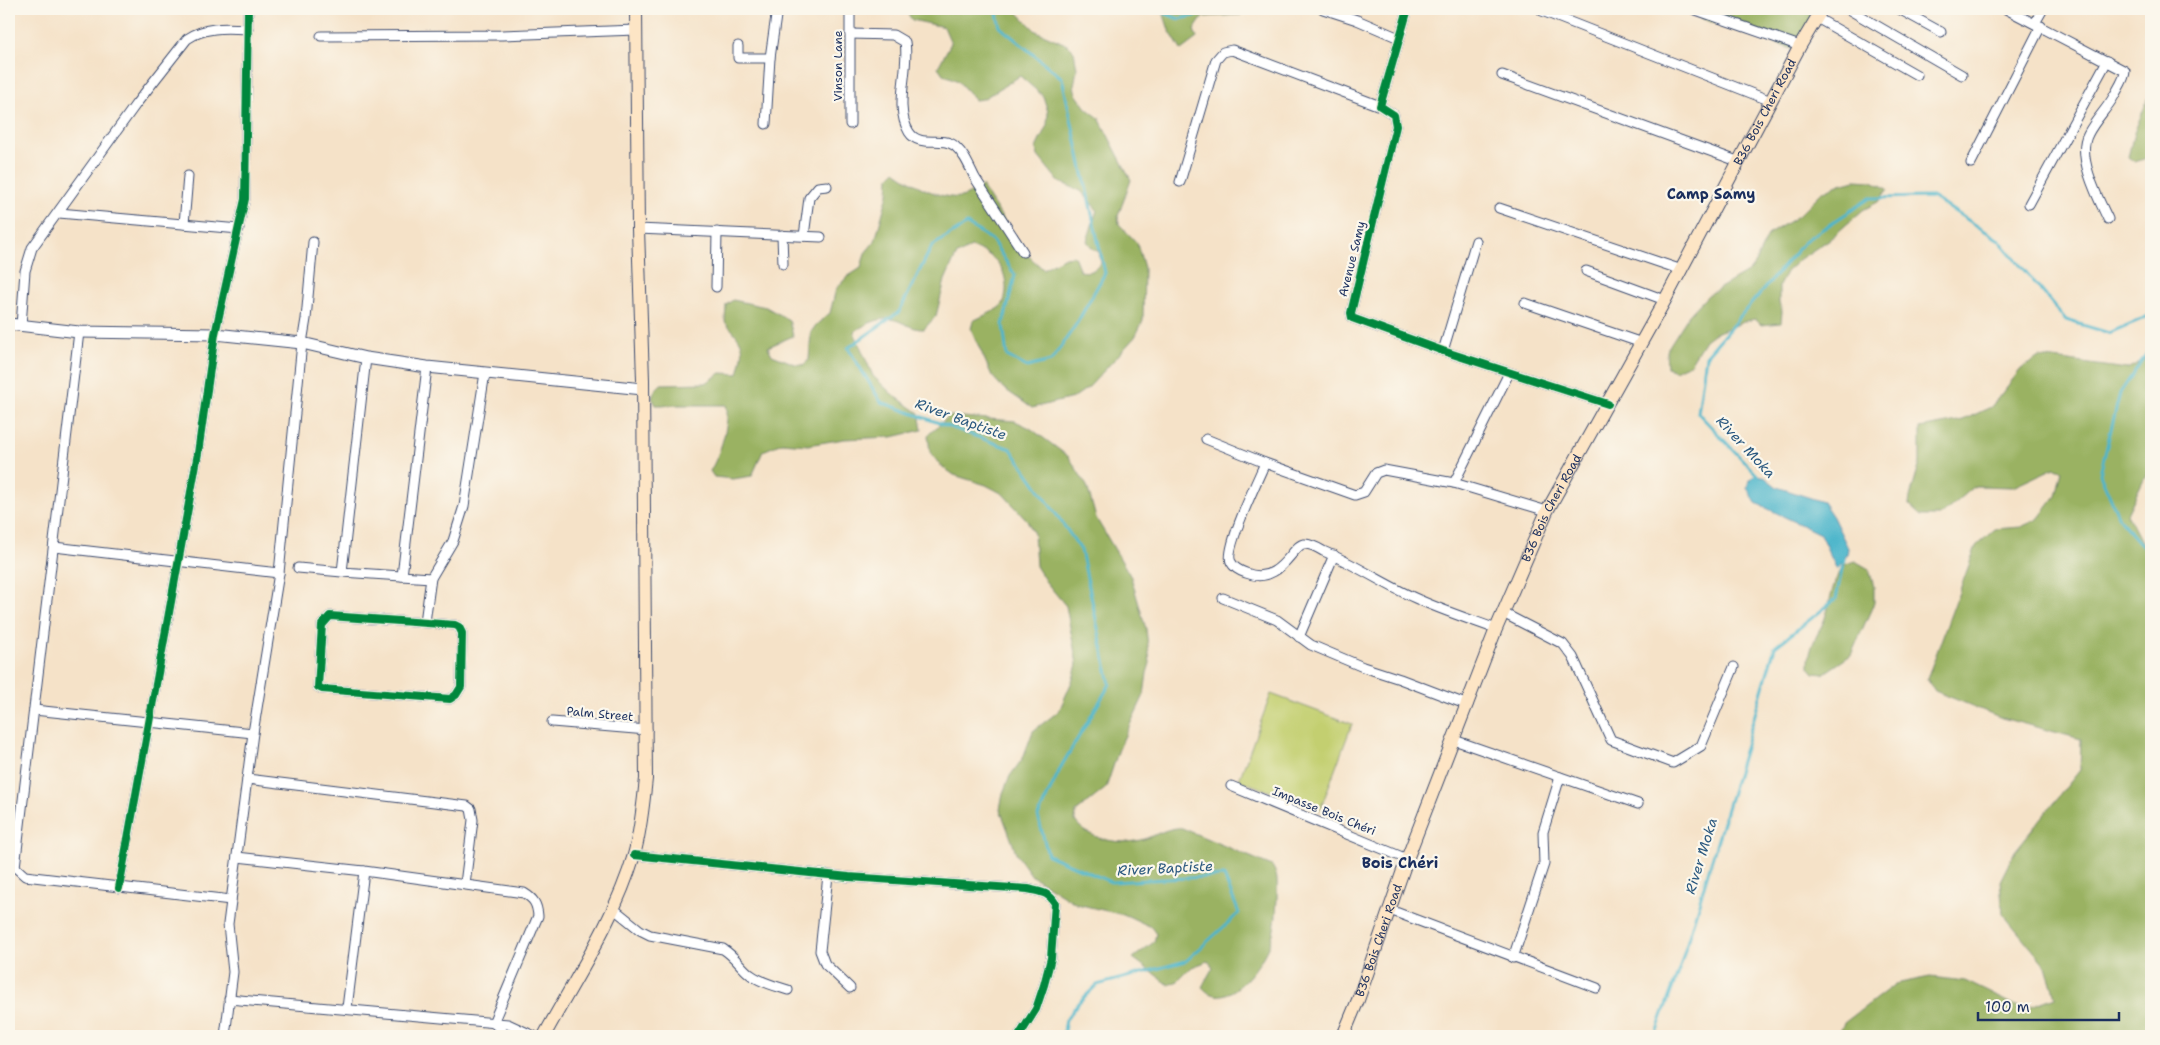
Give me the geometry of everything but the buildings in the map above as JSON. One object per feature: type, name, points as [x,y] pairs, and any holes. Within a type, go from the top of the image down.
[{"type":"main road","points":[[544,1036],[614,909],[634,855],[641,827],[646,779],[642,298],[638,229],[636,9]]},
{"type":"main road","name":"B36 Bois Cheri Road","points":[[1342,1036],[1358,1000],[1407,859],[1496,629],[1547,510],[1642,343],[1740,162],[1800,46],[1820,13]]},
{"type":"street","points":[[119,888],[198,453],[215,334],[245,200],[248,9]]},
{"type":"street","points":[[766,124],[770,58],[777,9]]},
{"type":"street","name":"Vinson Lane","points":[[850,9],[850,124]]},
{"type":"street","points":[[1323,9],[1357,20],[1400,38]]},
{"type":"street","points":[[1180,182],[1216,60],[1223,52],[1232,50],[1380,106],[1408,9]]},
{"type":"street","points":[[1693,9],[1800,46]]},
{"type":"street","points":[[1848,9],[1962,75]]},
{"type":"street","points":[[1899,9],[1941,32]]},
{"type":"street","points":[[2006,9],[2123,69],[2125,74],[2108,108],[2088,134],[2084,149],[2086,165],[2108,219]]},
{"type":"street","points":[[1971,163],[2038,25],[2042,9]]},
{"type":"street","points":[[1542,11],[1771,101]]},
{"type":"street","points":[[1820,13],[1916,75]]},
{"type":"street","points":[[21,326],[25,271],[32,248],[136,104],[187,40],[196,33],[206,30],[248,29]]},
{"type":"street","points":[[321,36],[502,35],[636,30]]},
{"type":"street","points":[[850,34],[893,35],[904,42],[906,50],[902,93],[904,119],[909,132],[916,139],[953,144],[963,154],[1023,252]]},
{"type":"street","points":[[738,46],[738,58],[770,58]]},
{"type":"street","points":[[2029,204],[2107,61]]},
{"type":"street","points":[[1502,75],[1740,162]]},
{"type":"street","name":"Avenue Samy","points":[[1380,106],[1394,115],[1396,126],[1353,303],[1352,318],[1442,351],[1608,404]]},
{"type":"street","points":[[184,224],[188,176]]},
{"type":"street","points":[[804,236],[809,198],[818,187],[827,186]]},
{"type":"street","points":[[1499,208],[1682,270]]},
{"type":"street","points":[[58,213],[239,229]]},
{"type":"street","points":[[638,229],[821,237]]},
{"type":"street","points":[[716,287],[717,232]]},
{"type":"street","points":[[782,235],[783,264]]},
{"type":"street","points":[[1442,351],[1476,241]]},
{"type":"street","points":[[225,1036],[233,972],[228,924],[253,733],[279,573],[306,319],[312,242]]},
{"type":"street","points":[[1586,271],[1665,300]]},
{"type":"street","points":[[1525,303],[1642,343]]},
{"type":"street","points":[[9,324],[79,332],[215,334],[302,343],[366,358],[427,367],[643,389]]},
{"type":"street","points":[[79,332],[15,867],[25,876],[231,900]]},
{"type":"street","points":[[342,572],[366,358]]},
{"type":"street","points":[[402,576],[427,367]]},
{"type":"street","points":[[426,622],[431,578],[453,541],[462,514],[485,373]]},
{"type":"street","points":[[1454,483],[1509,373]]},
{"type":"street","points":[[1206,439],[1265,463],[1355,494],[1364,492],[1376,473],[1384,470],[1454,483],[1547,510]]},
{"type":"street","points":[[1265,463],[1229,553],[1230,561],[1235,568],[1248,574],[1269,574],[1278,570],[1303,544],[1334,555],[1414,598],[1496,629]]},
{"type":"street","points":[[54,547],[279,573]]},
{"type":"street","points":[[1299,637],[1334,555]]},
{"type":"street","points":[[298,568],[431,578]]},
{"type":"street","points":[[1223,598],[1277,620],[1311,645],[1363,667],[1400,678],[1468,705]]},
{"type":"street","points":[[1503,613],[1563,644],[1573,657],[1611,740],[1673,763],[1701,746],[1734,667]]},
{"type":"street","points":[[330,616],[426,622],[455,625],[459,627],[462,633],[461,687],[456,695],[450,699],[326,691],[318,687],[322,625],[330,616]]},
{"type":"street","points":[[34,710],[253,733]]},
{"type":"street","name":"Palm Street","points":[[552,722],[647,730]]},
{"type":"street","points":[[1454,740],[1638,804]]},
{"type":"street","points":[[1513,958],[1544,864],[1543,832],[1560,777]]},
{"type":"street","points":[[247,779],[467,806],[471,810],[473,820],[465,884]]},
{"type":"street","name":"Impasse Bois Chéri","points":[[1231,786],[1407,859]]},
{"type":"street","points":[[634,855],[828,875],[1028,889],[1051,896],[1055,903],[1051,958],[1036,1008],[1019,1036]]},
{"type":"street","points":[[237,857],[524,892],[532,898],[537,906],[536,926],[520,958],[493,1023]]},
{"type":"street","points":[[347,1008],[364,871]]},
{"type":"street","points":[[828,875],[820,951],[821,958],[850,988]]},
{"type":"street","points":[[614,909],[640,930],[650,935],[722,949],[732,955],[750,974],[758,979],[788,990]]},
{"type":"street","points":[[1390,910],[1513,958],[1597,988]]},
{"type":"street","points":[[229,998],[508,1024],[534,1036]]},
{"type":"street","points":[[493,1023],[504,1033],[514,1036]]},
{"type":"green space","points":[[908,9],[1014,9],[1036,31],[1068,45],[1074,51],[1077,69],[1074,86],[1076,94],[1086,108],[1099,118],[1131,180],[1118,216],[1119,224],[1137,243],[1144,268],[1143,321],[1135,337],[1089,387],[1073,398],[1032,408],[1003,388],[992,376],[971,329],[973,321],[1001,306],[1004,301],[1006,282],[1001,268],[992,257],[971,247],[956,256],[945,280],[936,316],[924,329],[885,319],[871,322],[854,332],[873,376],[892,394],[919,413],[922,430],[892,437],[844,439],[808,445],[782,443],[763,451],[752,476],[733,479],[714,477],[710,471],[717,457],[726,429],[726,405],[656,405],[652,398],[655,390],[661,384],[706,383],[721,373],[738,374],[742,357],[742,346],[737,336],[725,322],[726,305],[733,300],[766,307],[789,320],[793,336],[768,347],[772,355],[795,364],[803,365],[809,360],[811,332],[830,313],[836,289],[847,277],[861,268],[865,253],[875,241],[888,194],[889,177],[895,171],[909,181],[944,196],[961,197],[982,186],[1024,252],[1043,269],[1065,257],[1074,256],[1080,271],[1092,271],[1101,263],[1099,252],[1092,248],[1087,241],[1097,210],[1081,191],[1059,182],[1038,156],[1036,148],[1047,125],[1048,112],[1043,96],[1020,76],[983,99],[975,100],[958,81],[943,74],[938,67],[951,43],[944,27],[912,20],[908,14]]},
{"type":"green space","points":[[1162,9],[1243,9],[1241,15],[1203,17],[1194,30],[1197,38],[1181,50],[1169,30]]},
{"type":"green space","points":[[1680,9],[1820,9],[1798,51],[1710,22]]},
{"type":"green space","points":[[2151,87],[2151,154],[2135,162],[2128,157],[2134,133]]},
{"type":"green space","points":[[1855,180],[1872,181],[1888,189],[1878,202],[1863,210],[1830,239],[1800,259],[1786,272],[1779,286],[1779,303],[1782,311],[1781,323],[1761,325],[1755,319],[1746,321],[1713,334],[1705,340],[1690,364],[1674,371],[1667,367],[1666,351],[1689,315],[1708,295],[1751,270],[1769,234],[1798,216],[1822,192]]},
{"type":"green space","points":[[2151,356],[2151,464],[2127,514],[2142,543],[2151,551],[2151,1036],[1837,1036],[1844,1023],[1895,984],[1930,977],[1965,981],[2023,1009],[2055,997],[2046,966],[2003,914],[2000,881],[2015,851],[2080,770],[2081,739],[2002,718],[1935,691],[1927,679],[1976,546],[1995,529],[2021,527],[2038,519],[2056,496],[2062,470],[2054,468],[2013,487],[1975,486],[1940,516],[1921,516],[1909,505],[1920,463],[1920,428],[1963,420],[1991,407],[2021,369],[2039,357],[2127,369]]},
{"type":"green space","points":[[949,416],[1015,421],[1030,428],[1069,457],[1087,486],[1096,518],[1131,577],[1146,629],[1150,663],[1144,695],[1120,746],[1106,788],[1076,812],[1075,821],[1081,828],[1097,837],[1126,842],[1144,839],[1167,830],[1182,828],[1272,866],[1277,877],[1276,920],[1273,935],[1261,961],[1243,983],[1233,991],[1222,995],[1212,994],[1202,987],[1213,967],[1208,961],[1192,967],[1178,981],[1169,985],[1133,958],[1154,942],[1156,934],[1151,927],[1128,916],[1077,904],[1032,876],[1017,855],[1000,809],[1003,793],[1010,776],[1023,758],[1033,731],[1059,711],[1073,679],[1077,664],[1066,606],[1046,582],[1036,566],[1034,534],[1027,520],[1003,494],[986,485],[954,475],[940,465],[930,452],[928,435]]},
{"type":"green space","points":[[1855,561],[1869,569],[1874,587],[1874,603],[1851,655],[1823,674],[1814,673],[1809,667],[1809,659],[1815,638],[1827,612],[1834,584],[1843,566]]},
{"type":"green space","points":[[1271,694],[1352,724],[1320,810],[1239,780]]},
{"type":"water","points":[[1755,475],[1763,476],[1777,487],[1823,502],[1833,517],[1848,548],[1847,555],[1837,570],[1820,534],[1756,503],[1747,488],[1749,480]]},
{"type":"waterway","name":"River Baptiste","points":[[996,9],[1000,27],[1062,78],[1105,273],[1077,323],[1051,361],[1027,367],[1007,356],[1003,325],[1015,275],[992,240],[967,224],[932,246],[899,312],[848,348],[881,402],[1011,449],[1081,550],[1110,684],[1062,765],[1038,816],[1048,855],[1111,882],[1224,876],[1239,913],[1186,961],[1097,985],[1077,1004],[1066,1020],[1063,1036]]},
{"type":"waterway","name":"River Baptiste","points":[[1155,9],[1179,19],[1213,12],[1213,9]]},
{"type":"waterway","name":"River Moka","points":[[1760,478],[1698,413],[1706,356],[1806,240],[1870,198],[1932,197],[1999,240],[2066,320],[2109,333],[2151,315]]},
{"type":"waterway","points":[[2151,347],[2120,393],[2100,474],[2120,520],[2151,556]]},
{"type":"waterway","name":"River Moka","points":[[1655,1036],[1680,967],[1775,647],[1836,599],[1844,559],[1842,556]]},
{"type":"cycle path","points":[[119,888],[198,453],[215,334],[245,199],[248,9]]},
{"type":"cycle path","points":[[1408,9],[1380,106],[1394,115],[1396,126],[1351,313],[1352,318],[1443,351],[1608,404]]},
{"type":"cycle path","points":[[330,616],[455,625],[459,627],[462,633],[461,687],[456,695],[450,699],[322,689],[318,687],[322,625],[330,616]]},
{"type":"cycle path","points":[[634,855],[849,877],[1028,889],[1044,893],[1053,899],[1055,903],[1051,958],[1036,1009],[1019,1036]]},
{"type":"district","name":"Camp Samy","points":[[1711,194]]},
{"type":"district","name":"Bois Chéri","points":[[1400,863]]}]
